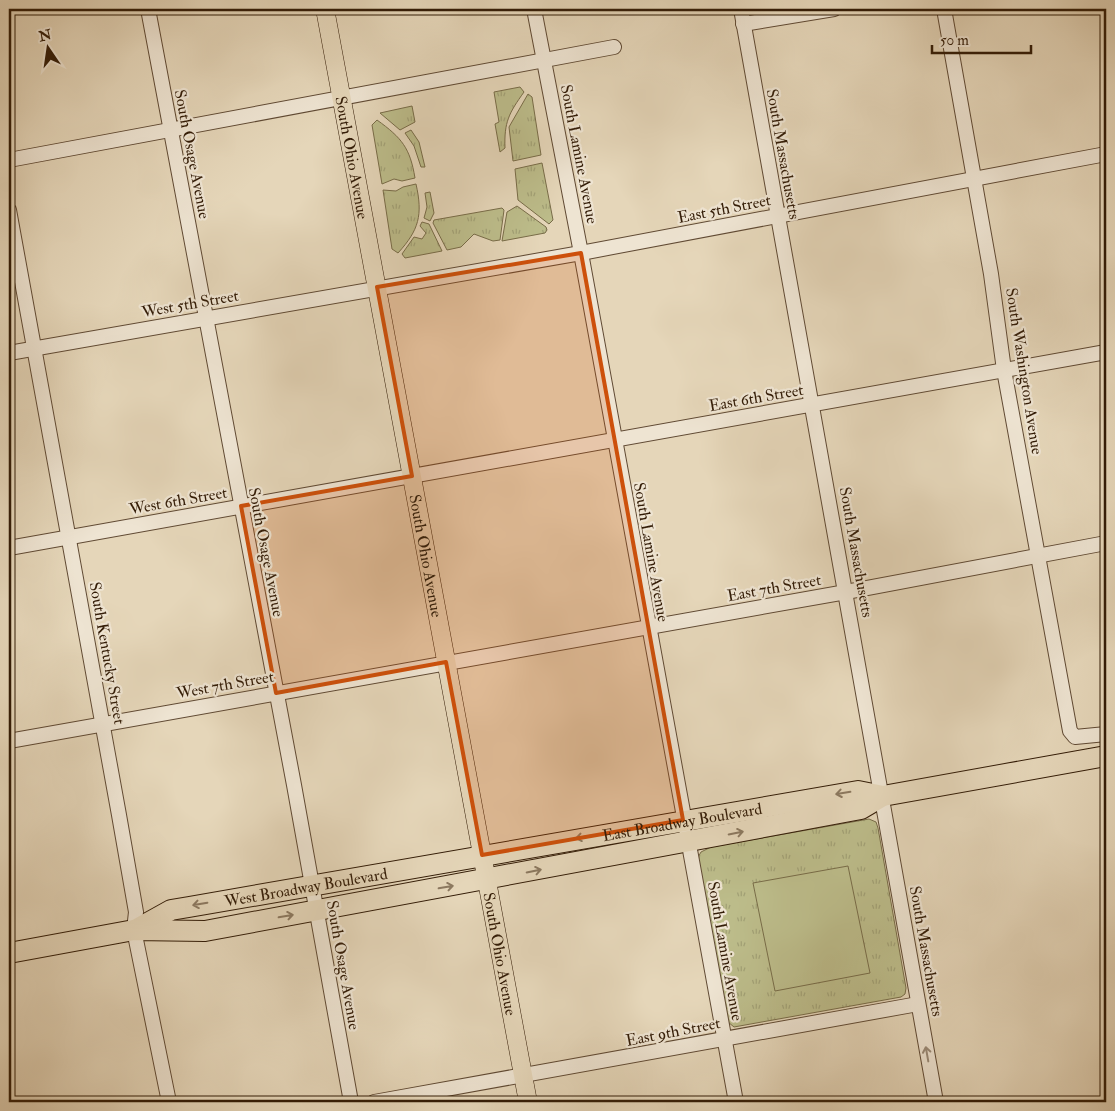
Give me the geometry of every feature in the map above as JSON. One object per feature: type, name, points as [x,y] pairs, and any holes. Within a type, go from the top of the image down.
[{"type":"highway","name":"East Broadway Boulevard","points":[[486,880],[861,809],[883,796],[1106,756]]},
{"type":"highway","name":"East Broadway Boulevard","points":[[482,855],[858,791],[883,796]]},
{"type":"highway","name":"West Broadway Boulevard","points":[[134,930],[171,910],[482,855]]},
{"type":"highway","name":"West Broadway Boulevard","points":[[9,953],[134,930],[205,931],[486,880]]},
{"type":"main road","name":"South Ohio Avenue","points":[[325,9],[528,1102]]},
{"type":"street","name":"South Osage Avenue","points":[[148,9],[351,1102]]},
{"type":"street","name":"South Lamine Avenue","points":[[534,9],[581,253],[736,1102]]},
{"type":"street","name":"South Massachusetts","points":[[740,9],[883,796],[936,1102]]},
{"type":"street","points":[[743,24],[834,9]]},
{"type":"street","name":"South Washington Avenue","points":[[944,9],[991,274],[1004,370],[1070,730],[1075,737],[1106,734]]},
{"type":"street","points":[[9,160],[614,47]]},
{"type":"street","name":"East 5th Street","points":[[377,287],[581,253],[1106,154]]},
{"type":"street","name":"South Kentucky Street","points":[[9,210],[136,912],[134,930],[169,1102]]},
{"type":"street","name":"West 5th Street","points":[[9,353],[377,287]]},
{"type":"street","name":"East 6th Street","points":[[412,476],[1106,352]]},
{"type":"street","name":"West 6th Street","points":[[9,548],[412,476]]},
{"type":"street","name":"East 7th Street","points":[[446,662],[846,592],[1106,542]]},
{"type":"street","name":"West 7th Street","points":[[9,741],[446,662]]},
{"type":"street","name":"East 9th Street","points":[[374,1102],[918,1004]]},
{"type":"highlighted area","points":[[581,253],[683,820],[482,855],[446,662],[276,693],[241,506],[412,476],[377,287]]},
{"type":"green space","points":[[520,87],[524,92],[508,118],[505,131],[505,148],[500,152],[495,124],[499,122],[494,92]]},
{"type":"green space","points":[[528,94],[532,97],[541,155],[513,161],[509,127]]},
{"type":"green space","points":[[412,106],[415,122],[400,130],[380,113]]},
{"type":"green space","points":[[377,120],[393,132],[404,144],[415,178],[402,181],[394,179],[382,184],[372,125]]},
{"type":"green space","points":[[411,130],[419,142],[425,167],[421,167],[414,146],[405,133]]},
{"type":"green space","points":[[542,163],[553,220],[549,224],[518,200],[515,169]]},
{"type":"green space","points":[[416,184],[419,205],[418,222],[411,237],[398,253],[392,249],[383,190],[396,191]]},
{"type":"green space","points":[[430,192],[434,213],[430,221],[424,218],[427,207],[425,193]]},
{"type":"green space","points":[[517,206],[546,227],[545,233],[502,241],[507,212]]},
{"type":"green space","points":[[502,208],[504,210],[500,240],[493,241],[474,234],[461,247],[447,250],[433,223],[434,220]]},
{"type":"green space","points":[[422,222],[429,224],[442,251],[405,258],[402,254],[414,237],[422,239],[426,233],[420,226]]},
{"type":"green space","points":[[869,819],[876,822],[878,828],[906,988],[905,994],[901,997],[734,1027],[728,1022],[697,859],[701,852],[711,847]]},
{"type":"green space","points":[[848,866],[870,973],[775,991],[753,883]]}]
